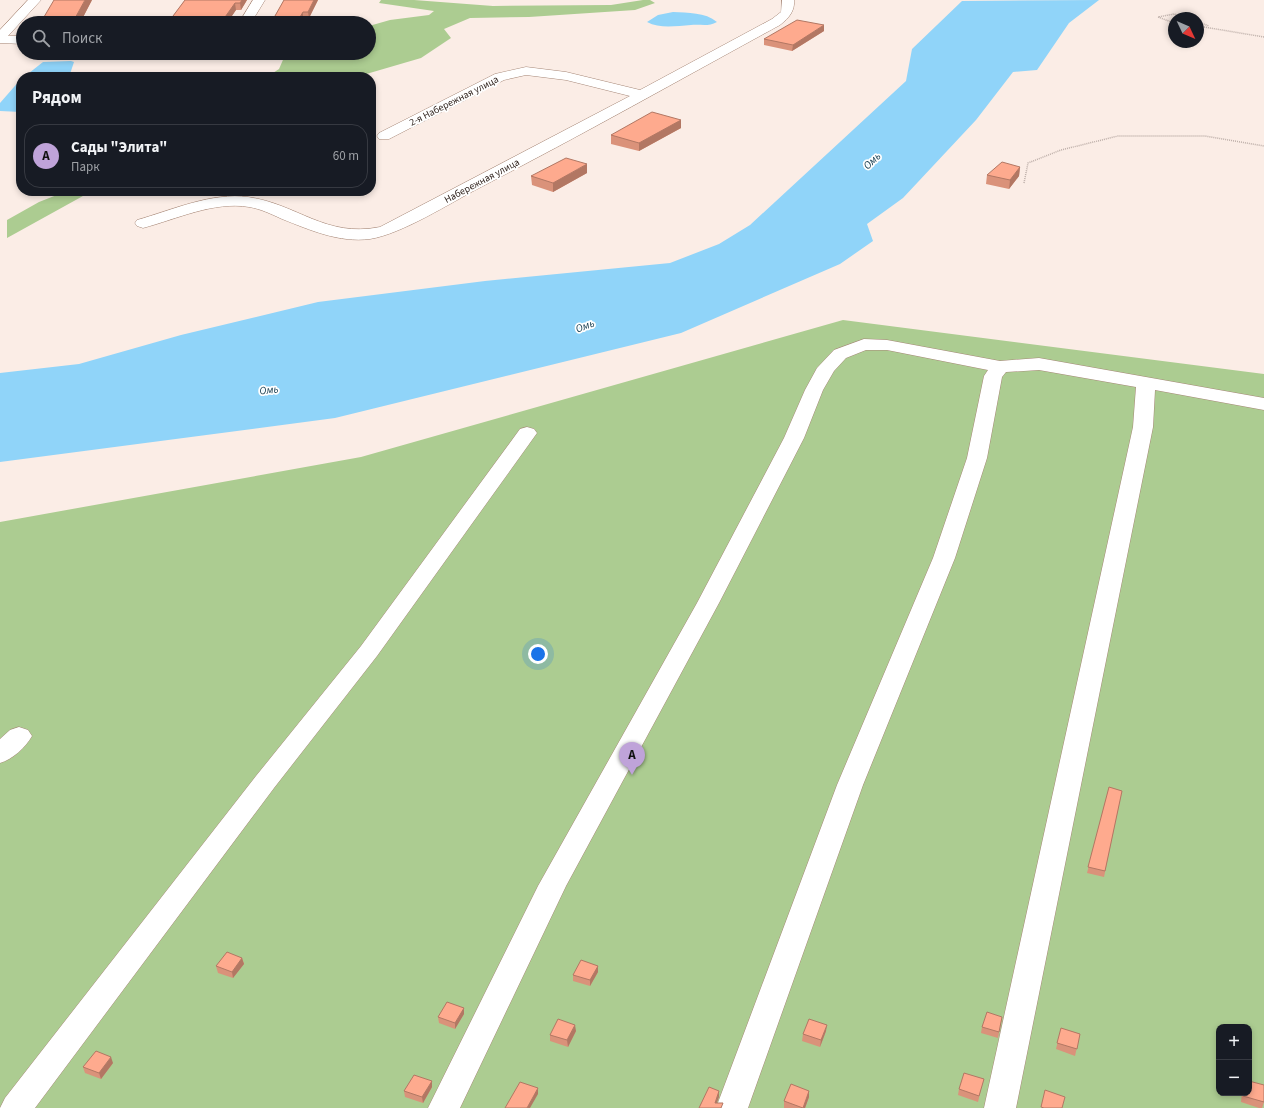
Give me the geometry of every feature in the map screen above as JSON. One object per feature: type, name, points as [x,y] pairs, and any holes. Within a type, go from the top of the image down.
[{"type":"street","points":[[20,16],[35,0]]},
{"type":"street","points":[[249,16],[259,0]]},
{"type":"street","name":"Набережная улица","points":[[143,223],[213,204],[239,202],[259,203],[322,230],[347,236],[367,236],[385,231],[642,95],[776,22],[787,12],[789,7],[788,0]]},
{"type":"street","points":[[0,38],[16,21]]},
{"type":"street","points":[[0,38],[16,39]]},
{"type":"street","name":"2-я Набережная улица","points":[[384,136],[458,97],[500,77],[526,71],[566,76],[642,95]]},
{"type":"street","points":[[444,1108],[552,886],[708,603],[794,438],[814,390],[826,368],[840,354],[864,344],[922,351],[1000,367],[1038,364],[1264,404]]},
{"type":"street","points":[[732,1108],[850,786],[944,558],[977,458],[993,376],[1000,367]]},
{"type":"street","points":[[1000,1108],[1143,427],[1146,384]]},
{"type":"street","points":[[16,1108],[265,782],[369,651],[527,433]]},
{"type":"street","points":[[0,754],[18,736]]},
{"type":"path","points":[[1168,15],[1158,17],[1168,21]]},
{"type":"path","points":[[1204,24],[1213,28]]},
{"type":"path","points":[[1204,27],[1264,37]]},
{"type":"path","points":[[1024,183],[1028,164],[1061,150],[1118,136],[1205,136],[1264,146]]},
{"type":"green space","points":[[381,0],[414,0],[493,6],[611,5],[650,0],[655,3],[635,10],[529,17],[470,18],[444,29],[451,38],[421,58],[373,72],[274,72],[279,69],[283,60],[376,60],[376,24],[390,20],[429,15],[434,11],[379,3]]},
{"type":"green space","points":[[54,196],[83,196],[7,238],[7,220],[39,202]]},
{"type":"green space","points":[[843,320],[1264,374],[1264,1108],[0,1108],[0,522],[361,457]]},
{"type":"water","name":"Омь","points":[[1099,0],[1069,23],[1037,70],[1013,72],[976,120],[903,198],[867,224],[873,241],[840,264],[681,333],[335,418],[0,462],[0,373],[79,364],[181,335],[318,302],[485,281],[670,263],[719,244],[750,225],[906,81],[912,49],[962,1]]},
{"type":"water","points":[[673,12],[707,16],[717,22],[707,25],[657,26],[647,22],[658,15]]},
{"type":"water","points":[[43,62],[74,62],[71,72],[30,72]]},
{"type":"water","points":[[16,85],[16,112],[0,111],[0,103]]},
{"type":"building","points":[[54,0],[85,0],[76,16],[45,16]]},
{"type":"building","points":[[185,0],[242,0],[240,3],[235,3],[226,16],[173,16]]},
{"type":"building","points":[[284,0],[314,0],[308,12],[303,12],[301,16],[275,16]]},
{"type":"building","points":[[797,20],[824,25],[793,45],[764,39]]},
{"type":"building","points":[[652,112],[681,120],[639,143],[611,135]]},
{"type":"building","points":[[566,158],[587,164],[553,183],[531,176]]},
{"type":"building","points":[[1002,162],[1020,167],[1010,180],[987,175]]},
{"type":"building","points":[[1109,787],[1122,791],[1105,871],[1088,867]]},
{"type":"building","points":[[227,952],[242,958],[232,972],[216,966]]},
{"type":"building","points":[[581,960],[598,966],[590,980],[573,975]]},
{"type":"building","points":[[447,1002],[464,1008],[455,1023],[438,1017]]},
{"type":"building","points":[[987,1012],[1002,1017],[999,1032],[982,1027]]},
{"type":"building","points":[[558,1019],[575,1025],[567,1040],[550,1035]]},
{"type":"building","points":[[809,1019],[827,1025],[821,1040],[803,1034]]},
{"type":"building","points":[[1061,1028],[1080,1034],[1077,1049],[1057,1043]]},
{"type":"building","points":[[96,1051],[111,1057],[99,1073],[83,1067]]},
{"type":"building","points":[[964,1073],[984,1079],[979,1096],[959,1089]]},
{"type":"building","points":[[414,1075],[432,1081],[422,1097],[404,1091]]},
{"type":"building","points":[[520,1082],[538,1088],[527,1108],[505,1108]]},
{"type":"building","points":[[1252,1082],[1264,1085],[1264,1102],[1243,1096],[1252,1096]]},
{"type":"building","points":[[791,1084],[809,1091],[803,1108],[784,1101]]},
{"type":"building","points":[[709,1087],[719,1091],[715,1103],[723,1103],[721,1108],[699,1108]]},
{"type":"building","points":[[1045,1090],[1065,1097],[1062,1108],[1041,1107]]},
{"type":"place","name":"Сады \"Элита\"","points":[[632,775]]}]
